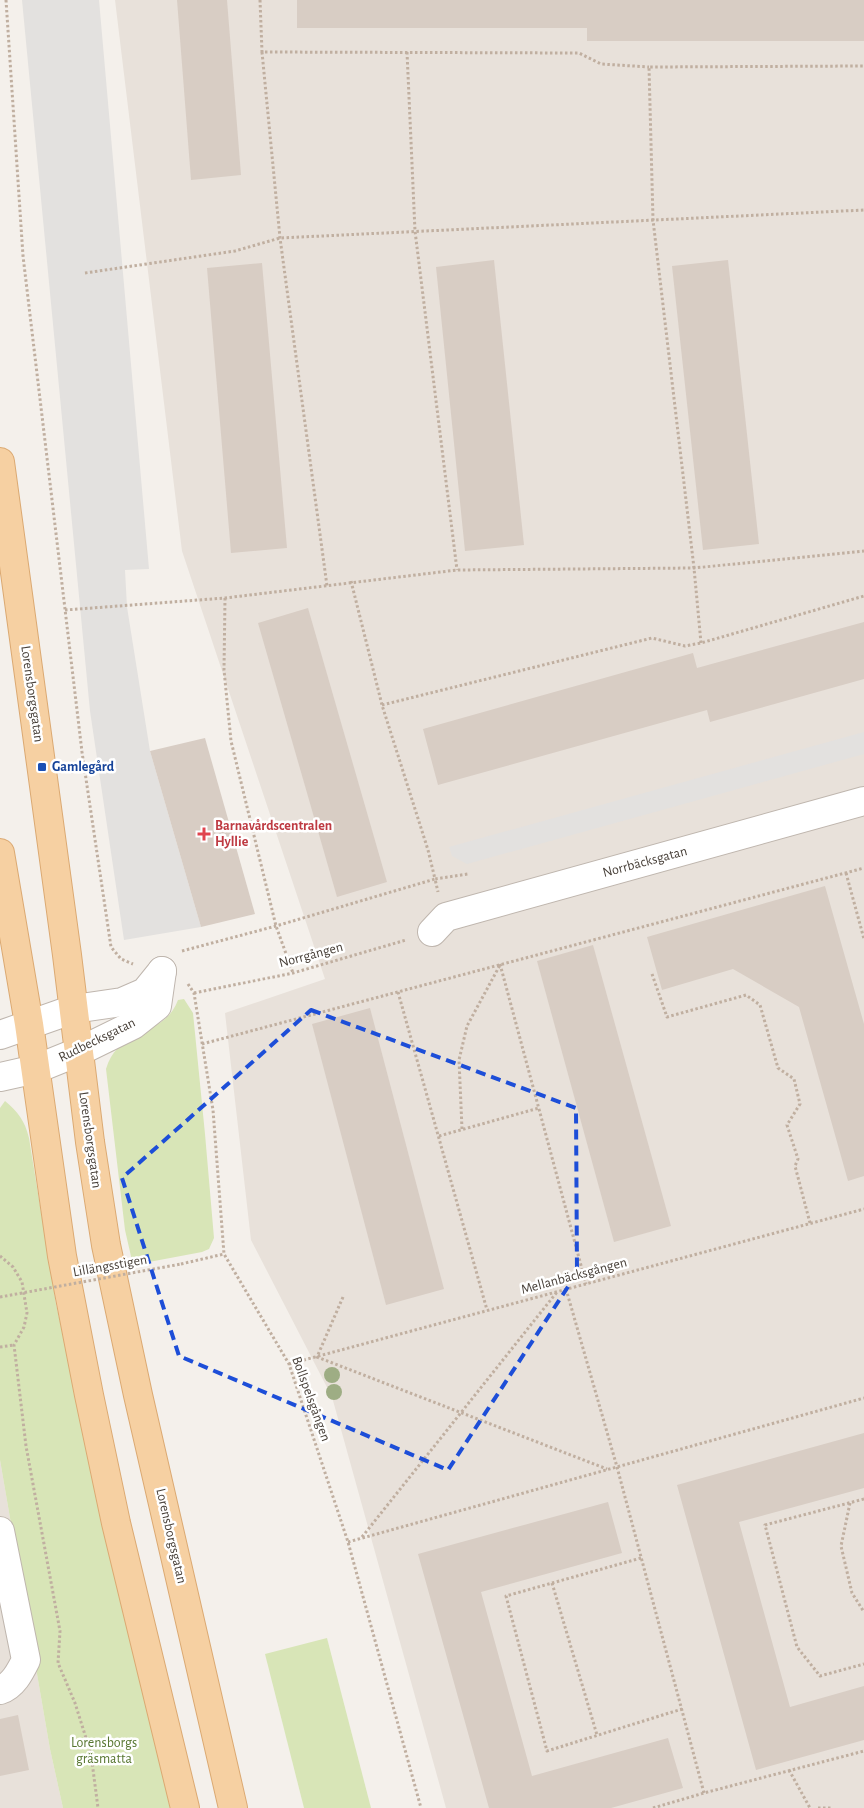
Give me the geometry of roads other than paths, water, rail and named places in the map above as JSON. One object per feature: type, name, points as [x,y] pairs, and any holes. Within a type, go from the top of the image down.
[{"type":"main road","name":"Lorensborgsgatan","points":[[0,462],[74,1009],[78,1052],[106,1245],[140,1404],[233,1808]]},
{"type":"main road","points":[[0,853],[36,1068],[62,1256],[116,1523],[185,1808]]},
{"type":"street","name":"Norrbäcksgatan","points":[[439,924],[864,801]]},
{"type":"street","name":"Rudbecksgatan","points":[[0,1035],[74,1009],[122,1002],[145,992],[162,971],[157,1006],[133,1025],[78,1052],[36,1068],[0,1076]]},
{"type":"street","points":[[0,1531],[26,1660],[17,1677],[0,1690]]},
{"type":"place","name":"Gamlegård","points":[[42,767]]},
{"type":"place","name":"Barnavårdscentralen Hyllie","points":[[204,834]]},
{"type":"park label","name":"Lorensborgs gräsmatta","points":[[104,1752]]}]
